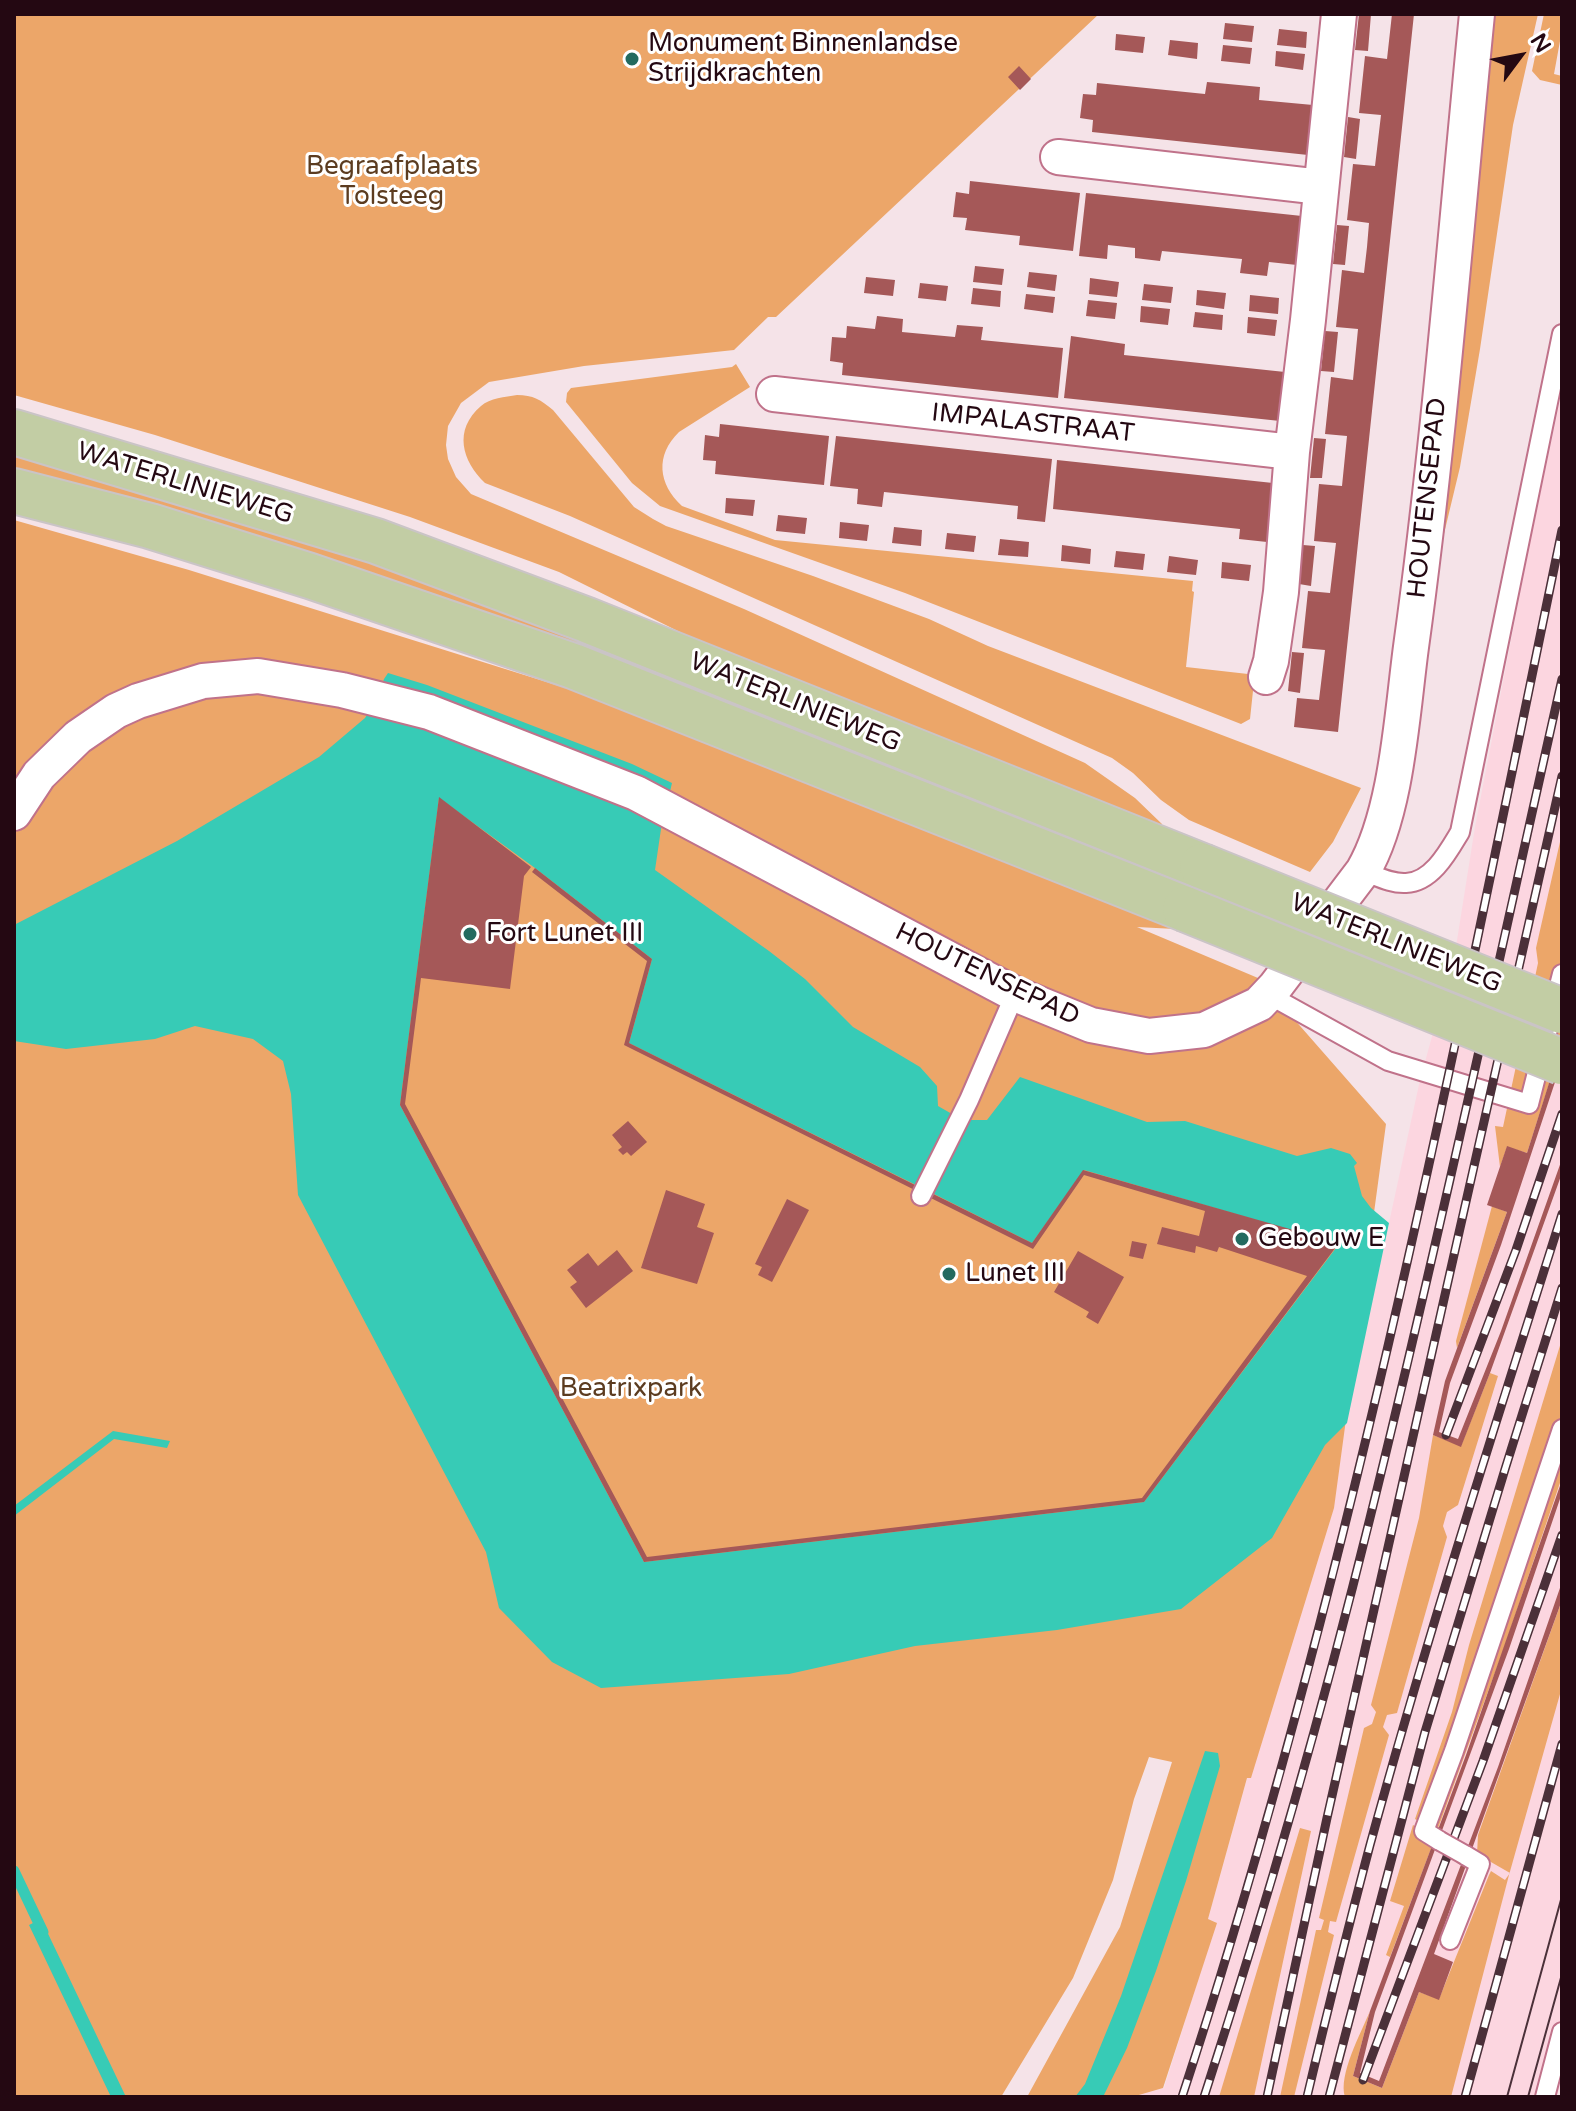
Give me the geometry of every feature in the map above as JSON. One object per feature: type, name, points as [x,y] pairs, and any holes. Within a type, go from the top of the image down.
[{"type":"main road","name":"WATERLINIEWEG","points":[[14,432],[376,541],[587,620],[1562,1011]]},
{"type":"main road","name":"WATERLINIEWEG","points":[[14,491],[150,526],[573,666],[1562,1062]]},
{"type":"street","points":[[1266,677],[1281,592],[1292,452],[1339,14]]},
{"type":"street","name":"HOUTENSEPAD","points":[[14,813],[39,775],[78,737],[116,711],[203,681],[258,676],[342,690],[429,712],[636,793],[1015,994],[1091,1025],[1149,1036],[1204,1030],[1259,1004],[1363,871],[1371,858],[1391,790],[1424,554],[1477,14]]},
{"type":"street","points":[[1058,157],[1321,187]]},
{"type":"street","name":"IMPALASTRAAT","points":[[774,394],[1292,452]]},
{"type":"lane","points":[[1363,871],[1391,882],[1409,884],[1427,875],[1446,855],[1460,832],[1562,334]]},
{"type":"lane","points":[[1269,995],[1388,1061],[1529,1104],[1562,974]]},
{"type":"lane","points":[[921,1196],[969,1100],[1015,994]]},
{"type":"lane","points":[[1450,1940],[1480,1864],[1424,1831],[1562,1429]]},
{"type":"lane","points":[[1545,2097],[1562,2032]]},
{"type":"shaded area","points":[[1562,391],[1562,2076],[1557,2097],[1132,2097],[1164,2088],[1216,1922],[1208,1919],[1304,1573],[1323,1527],[1420,1080],[1455,953],[1475,827]]},
{"type":"shaded area","points":[[388,673],[632,764],[672,783],[655,870],[805,979],[853,1027],[920,1067],[937,1086],[938,1106],[952,1114],[916,1185],[629,1043],[652,959],[439,798],[400,1105],[644,1562],[1144,1502],[1339,1244],[1084,1170],[1032,1243],[932,1193],[969,1120],[987,1120],[1020,1077],[1147,1122],[1185,1121],[1297,1156],[1331,1148],[1350,1154],[1357,1163],[1354,1166],[1362,1196],[1389,1223],[1347,1423],[1325,1445],[1272,1538],[1181,1609],[1057,1630],[915,1646],[789,1674],[601,1688],[552,1662],[499,1608],[486,1552],[298,1195],[291,1094],[283,1061],[253,1039],[195,1026],[155,1039],[66,1049],[14,1041],[14,925],[177,841],[319,757],[365,718]]},
{"type":"shaded area","points":[[113,1431],[170,1441],[167,1448],[114,1439],[14,1516],[14,1506]]},
{"type":"shaded area","points":[[1205,1751],[1218,1753],[1220,1766],[1156,1971],[1127,2048],[1103,2097],[1075,2097],[1085,2084],[1121,1996]]},
{"type":"shaded area","points":[[41,1919],[126,2097],[111,2097],[29,1925]]},
{"type":"green space","name":"Begraafplaats Tolsteeg","points":[[14,14],[1099,14],[776,317],[768,317],[734,350],[584,366],[489,382],[461,403],[448,426],[446,445],[456,477],[471,494],[744,609],[1085,763],[1135,798],[1162,824],[1161,831],[716,650],[559,572],[410,517],[155,435],[14,395]]},
{"type":"green space","points":[[1491,14],[1538,14],[1513,125],[1460,467],[1442,542],[1435,546],[1468,292]]},
{"type":"green space","points":[[1544,14],[1562,14],[1554,74],[1562,76],[1562,85],[1540,80],[1532,71]]},
{"type":"green space","points":[[736,364],[750,387],[679,432],[666,450],[662,469],[664,479],[682,506],[775,540],[1193,581],[1186,667],[1248,674],[1255,672],[1250,719],[1241,724],[905,593],[660,506],[632,483],[566,402],[571,388]]},
{"type":"green space","points":[[517,395],[536,399],[553,410],[634,507],[666,526],[929,619],[988,646],[1361,788],[1333,842],[1310,872],[1189,820],[1112,758],[570,516],[485,483],[466,455],[464,435],[467,425],[472,415],[485,403]]},
{"type":"green space","points":[[14,449],[455,589],[1026,814],[1021,825],[139,503],[14,470]]},
{"type":"green space","name":"Beatrixpark","points":[[14,520],[189,570],[633,709],[1179,927],[1137,927],[1258,978],[1386,1124],[1334,1508],[1251,1778],[1247,1778],[1208,1919],[1217,1923],[1163,2088],[1132,2097],[1027,2097],[1120,1927],[1172,1762],[1149,1757],[1134,1799],[1113,1880],[1073,1978],[1001,2097],[14,2097]]},
{"type":"green space","points":[[1562,833],[1562,1043],[1527,1153],[1507,1147],[1500,1167],[1495,1126],[1503,1127],[1538,963],[1536,948]]},
{"type":"green space","points":[[1492,1206],[1507,1212],[1457,1348],[1456,1341]]},
{"type":"green space","points":[[1562,1339],[1562,1477],[1437,1831],[1415,1819],[1452,1712],[1469,1645]]},
{"type":"green space","points":[[1490,1373],[1498,1376],[1458,1505],[1447,1512],[1443,1526],[1447,1537],[1397,1713],[1387,1715],[1383,1727],[1389,1735],[1336,1922],[1330,1921],[1328,1932],[1334,1935],[1294,2097],[1280,2097],[1316,1930],[1321,1930],[1324,1920],[1319,1918],[1364,1728],[1372,1724],[1376,1712],[1371,1705],[1419,1518],[1433,1435],[1461,1446]]},
{"type":"green space","points":[[1562,1600],[1562,1687],[1510,1873],[1477,1854],[1478,1835]]},
{"type":"green space","points":[[1413,1825],[1435,1838],[1390,1957],[1386,1955],[1404,1906],[1390,1901]]},
{"type":"green space","points":[[1300,1828],[1311,1831],[1254,2097],[1219,2097]]},
{"type":"green space","points":[[1491,1871],[1505,1880],[1509,1874],[1451,2097],[1345,2097],[1347,2066],[1370,2011],[1353,2076],[1382,2088],[1419,1992],[1439,1999]]},
{"type":"building","points":[[1359,14],[1371,14],[1368,51],[1355,50]]},
{"type":"building","points":[[1392,14],[1414,14],[1338,732],[1294,727],[1297,698],[1319,700],[1325,650],[1302,648],[1308,591],[1330,593],[1336,543],[1314,541],[1319,484],[1342,486],[1347,436],[1325,434],[1331,377],[1353,380],[1358,329],[1336,327],[1342,270],[1364,273],[1369,223],[1347,220],[1353,164],[1375,166],[1381,115],[1359,113],[1365,56],[1387,59]]},
{"type":"building","points":[[1225,23],[1254,26],[1252,42],[1223,39]]},
{"type":"building","points":[[1279,29],[1307,32],[1306,48],[1277,45]]},
{"type":"building","points":[[1116,34],[1145,37],[1143,53],[1115,50]]},
{"type":"building","points":[[1170,40],[1198,43],[1197,59],[1168,55]]},
{"type":"building","points":[[1223,45],[1252,48],[1250,64],[1221,61]]},
{"type":"building","points":[[1276,51],[1305,54],[1303,70],[1275,66]]},
{"type":"building","points":[[1019,66],[1031,79],[1020,90],[1008,77]]},
{"type":"building","points":[[1207,82],[1260,87],[1259,100],[1313,105],[1308,155],[1092,132],[1093,120],[1080,118],[1083,94],[1096,95],[1097,83],[1205,94]]},
{"type":"building","points":[[1348,117],[1360,119],[1356,159],[1344,157]]},
{"type":"building","points":[[970,181],[1080,193],[1073,251],[1019,245],[1020,236],[965,230],[967,218],[953,217],[956,192],[969,194]]},
{"type":"building","points":[[1086,193],[1302,216],[1297,265],[1269,262],[1267,276],[1240,273],[1242,259],[1162,251],[1160,261],[1135,258],[1135,248],[1108,245],[1107,259],[1079,256]]},
{"type":"building","points":[[1337,225],[1349,226],[1345,265],[1333,264]]},
{"type":"building","points":[[975,266],[1004,269],[1002,285],[973,282]]},
{"type":"building","points":[[1029,272],[1057,275],[1055,291],[1027,287]]},
{"type":"building","points":[[866,277],[895,280],[893,296],[864,293]]},
{"type":"building","points":[[1090,278],[1119,282],[1117,297],[1089,294]]},
{"type":"building","points":[[920,283],[948,286],[946,301],[918,298]]},
{"type":"building","points":[[1144,284],[1173,287],[1171,303],[1142,300]]},
{"type":"building","points":[[973,288],[1001,291],[1000,307],[971,304]]},
{"type":"building","points":[[1197,290],[1226,293],[1224,309],[1196,305]]},
{"type":"building","points":[[1026,294],[1055,297],[1053,313],[1024,309]]},
{"type":"building","points":[[1250,295],[1279,298],[1278,314],[1249,311]]},
{"type":"building","points":[[1088,300],[1117,303],[1115,319],[1086,316]]},
{"type":"building","points":[[1141,306],[1170,309],[1168,325],[1140,322]]},
{"type":"building","points":[[1195,312],[1223,315],[1222,330],[1193,327]]},
{"type":"building","points":[[877,316],[903,319],[902,332],[955,337],[957,325],[983,327],[981,340],[1063,348],[1058,398],[842,375],[843,363],[830,361],[832,337],[846,338],[847,326],[875,329]]},
{"type":"building","points":[[1248,317],[1277,320],[1275,336],[1247,333]]},
{"type":"building","points":[[1325,331],[1338,332],[1334,372],[1321,371]]},
{"type":"building","points":[[1071,336],[1125,344],[1124,355],[1285,372],[1280,421],[1064,398]]},
{"type":"building","points":[[720,424],[829,436],[824,485],[715,474],[716,461],[703,460],[705,435],[719,437]]},
{"type":"building","points":[[836,436],[1052,459],[1045,522],[1017,519],[1018,506],[884,492],[882,507],[857,504],[858,489],[830,486]]},
{"type":"building","points":[[1314,438],[1326,439],[1322,478],[1310,478]]},
{"type":"building","points":[[1057,460],[1273,483],[1267,542],[1239,539],[1240,529],[1053,509]]},
{"type":"building","points":[[726,498],[755,500],[753,516],[725,513]]},
{"type":"building","points":[[778,515],[807,518],[805,534],[776,531]]},
{"type":"building","points":[[840,522],[869,525],[867,541],[839,538]]},
{"type":"building","points":[[894,527],[922,530],[921,546],[892,543]]},
{"type":"building","points":[[947,533],[976,536],[974,552],[945,549]]},
{"type":"building","points":[[1000,539],[1029,542],[1028,557],[998,555]]},
{"type":"building","points":[[1062,545],[1091,549],[1090,564],[1061,561]]},
{"type":"building","points":[[1303,545],[1315,546],[1311,586],[1299,584]]},
{"type":"building","points":[[1116,551],[1145,554],[1143,570],[1114,567]]},
{"type":"building","points":[[1169,556],[1198,560],[1196,575],[1167,572]]},
{"type":"building","points":[[1222,562],[1251,565],[1249,581],[1221,578]]},
{"type":"building","points":[[1292,652],[1304,653],[1300,693],[1288,691]]},
{"type":"building","points":[[439,797],[531,867],[524,876],[510,989],[421,978],[405,1104],[647,1557],[1142,1498],[1307,1276],[1219,1247],[1217,1252],[1196,1246],[1195,1253],[1157,1244],[1162,1227],[1199,1236],[1205,1211],[1084,1175],[1033,1249],[624,1045],[647,961],[532,872],[535,868],[652,959],[629,1043],[1032,1243],[1083,1170],[1339,1243],[1144,1502],[644,1562],[400,1105]]},
{"type":"building","points":[[1561,1045],[1562,1061],[1501,1245],[1450,1383],[1439,1432],[1458,1439],[1501,1331],[1562,1159],[1562,1173],[1461,1447],[1433,1435],[1445,1381],[1507,1212],[1487,1205],[1507,1146],[1527,1153]]},
{"type":"building","points":[[628,1121],[647,1142],[631,1156],[627,1152],[623,1155],[618,1150],[622,1147],[612,1135]]},
{"type":"building","points":[[666,1190],[705,1204],[697,1227],[714,1233],[697,1284],[641,1268]]},
{"type":"building","points":[[787,1199],[809,1210],[772,1282],[758,1275],[762,1267],[755,1264]]},
{"type":"building","points":[[1132,1241],[1147,1244],[1143,1259],[1129,1256]]},
{"type":"building","points":[[617,1250],[633,1271],[586,1308],[570,1287],[577,1282],[567,1270],[588,1253],[598,1266]]},
{"type":"building","points":[[1078,1251],[1124,1277],[1098,1324],[1086,1317],[1089,1312],[1054,1292]]},
{"type":"building","points":[[1562,1480],[1562,1493],[1509,1649],[1375,2012],[1360,2073],[1379,2081],[1498,1767],[1561,1585],[1562,1600],[1434,1954],[1453,1962],[1439,2000],[1419,1992],[1382,2088],[1353,2076],[1370,2011],[1466,1755]]},
{"type":"waterway","points":[[14,1871],[43,1932]]},
{"type":"tram line","points":[[1507,2097],[1562,1896]]},
{"type":"tram line","points":[[1528,2097],[1562,1974]]},
{"type":"railway","points":[[1182,2097],[1242,1905],[1297,1711],[1347,1516],[1438,1123],[1562,530]]},
{"type":"railway","points":[[1204,2097],[1292,1809],[1352,1591],[1444,1204],[1562,679]]},
{"type":"railway","points":[[1267,2097],[1562,776]]},
{"type":"railway","points":[[1446,1435],[1516,1250],[1562,1114]]},
{"type":"railway","points":[[1307,2097],[1370,1845],[1415,1686],[1562,1214]]},
{"type":"railway","points":[[1329,2097],[1425,1732],[1562,1288]]},
{"type":"railway","points":[[1363,2080],[1483,1761],[1562,1535]]},
{"type":"railway","points":[[1465,2097],[1562,1744]]},
{"type":"place","name":"Monument Binnenlandse Strijdkrachten","points":[[632,59]]},
{"type":"place","name":"Fort Lunet III","points":[[470,934]]},
{"type":"place","name":"Gebouw E","points":[[1242,1239]]},
{"type":"place","name":"Lunet III","points":[[949,1274]]}]
